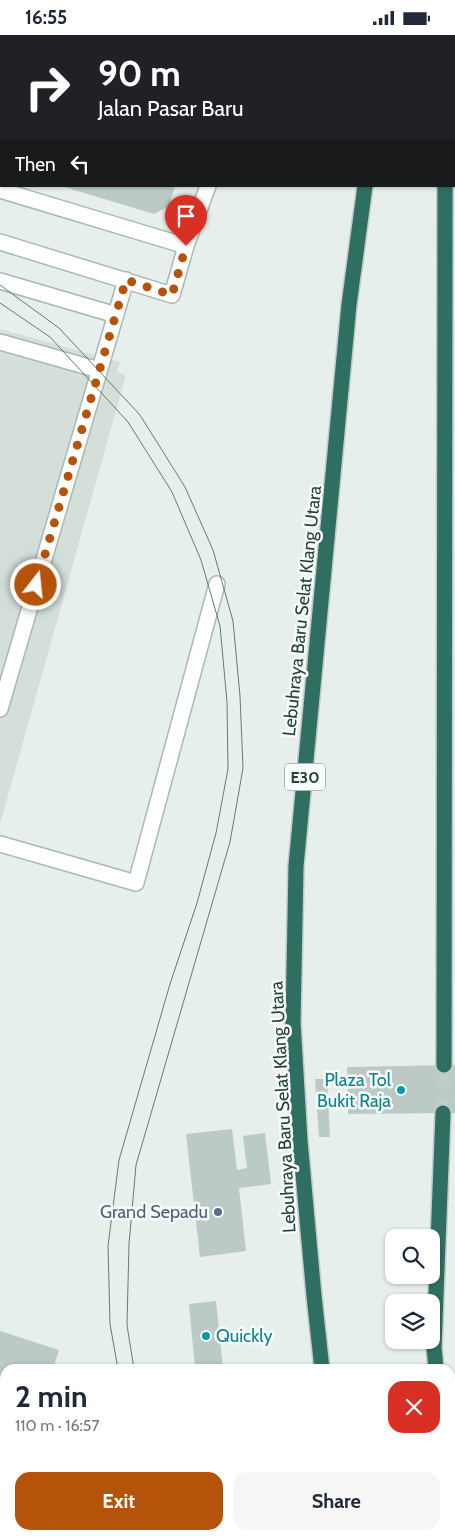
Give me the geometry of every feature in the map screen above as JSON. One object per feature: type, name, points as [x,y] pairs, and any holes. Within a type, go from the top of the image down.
[{"type":"highway","name":"Lebuhraya Baru Selat Klang Utara","points":[[321,1364],[300,1141],[294,1033],[296,865],[349,305],[365,187]]},
{"type":"highway","points":[[444,1065],[445,187]]},
{"type":"highway","points":[[436,1364],[434,1347],[443,1113]]},
{"type":"street","points":[[0,242],[172,295],[186,246],[208,187]]},
{"type":"street","points":[[0,190],[186,246]]},
{"type":"street","points":[[0,709],[126,280]]},
{"type":"street","points":[[0,281],[116,315]]},
{"type":"street","points":[[0,342],[99,370]]},
{"type":"street","points":[[0,843],[136,883],[217,584]]},
{"type":"shaded area","points":[[0,329],[120,362],[117,372],[126,375],[0,824]]},
{"type":"building","points":[[64,187],[175,187],[169,206],[154,214]]},
{"type":"building","name":"Plaza Tol Bukit Raja","points":[[455,1065],[455,1113],[348,1114],[347,1067]]},
{"type":"building","points":[[315,1079],[327,1079],[330,1137],[319,1137]]},
{"type":"building","points":[[232,1129],[237,1170],[247,1168],[243,1136],[265,1133],[271,1184],[239,1188],[246,1251],[200,1257],[186,1134]]},
{"type":"building","name":"Quickly","points":[[216,1301],[222,1364],[195,1364],[189,1304]]},
{"type":"building","points":[[0,1331],[59,1350],[55,1364],[0,1364]]},
{"type":"tunnel","points":[[443,1113],[444,1065]]},
{"type":"tram line","points":[[0,285],[59,328],[140,415],[185,487],[213,550],[233,621],[240,696],[243,768],[230,842],[136,1165],[129,1244],[127,1325],[133,1364]]},
{"type":"tram line","points":[[0,303],[50,337],[128,422],[172,492],[201,560],[220,626],[227,702],[228,769],[216,833],[197,903],[170,984],[119,1160],[108,1246],[110,1324],[117,1364]]},
{"type":"place","name":"Plaza Tol Bukit Raja","points":[[401,1090]]},
{"type":"place","name":"Grand Sepadu","points":[[218,1212]]},
{"type":"place","name":"Quickly","points":[[206,1336]]},
{"type":"route","points":[[36,585],[126,280],[172,295],[186,246]]}]
